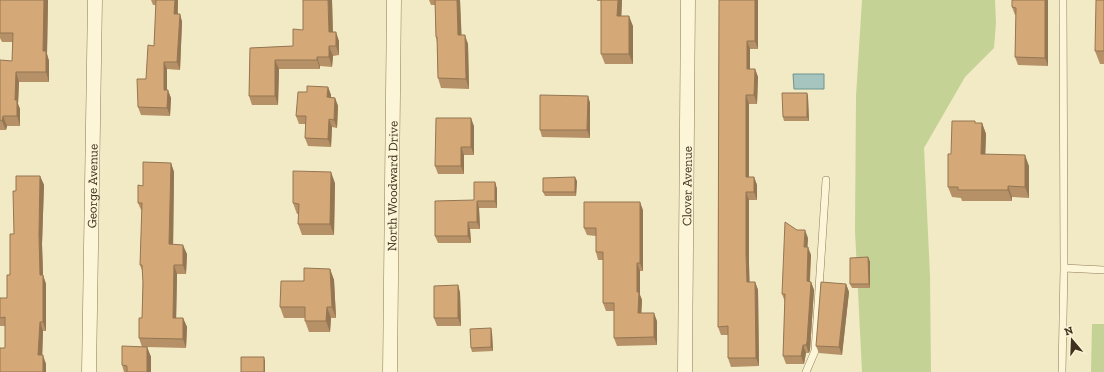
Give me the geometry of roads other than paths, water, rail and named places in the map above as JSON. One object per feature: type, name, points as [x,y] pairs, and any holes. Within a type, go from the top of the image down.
[{"type":"street","name":"George Avenue","points":[[89,372],[95,0]]},
{"type":"street","name":"North Woodward Drive","points":[[390,372],[394,0]]},
{"type":"street","name":"Clover Avenue","points":[[685,372],[688,0]]},
{"type":"lane","points":[[1062,372],[1064,268],[1063,0]]},
{"type":"lane","points":[[806,372],[816,351],[826,180]]},
{"type":"lane","points":[[1064,268],[1104,270]]},
{"type":"water","points":[[793,74],[824,74],[824,89],[794,89]]}]
